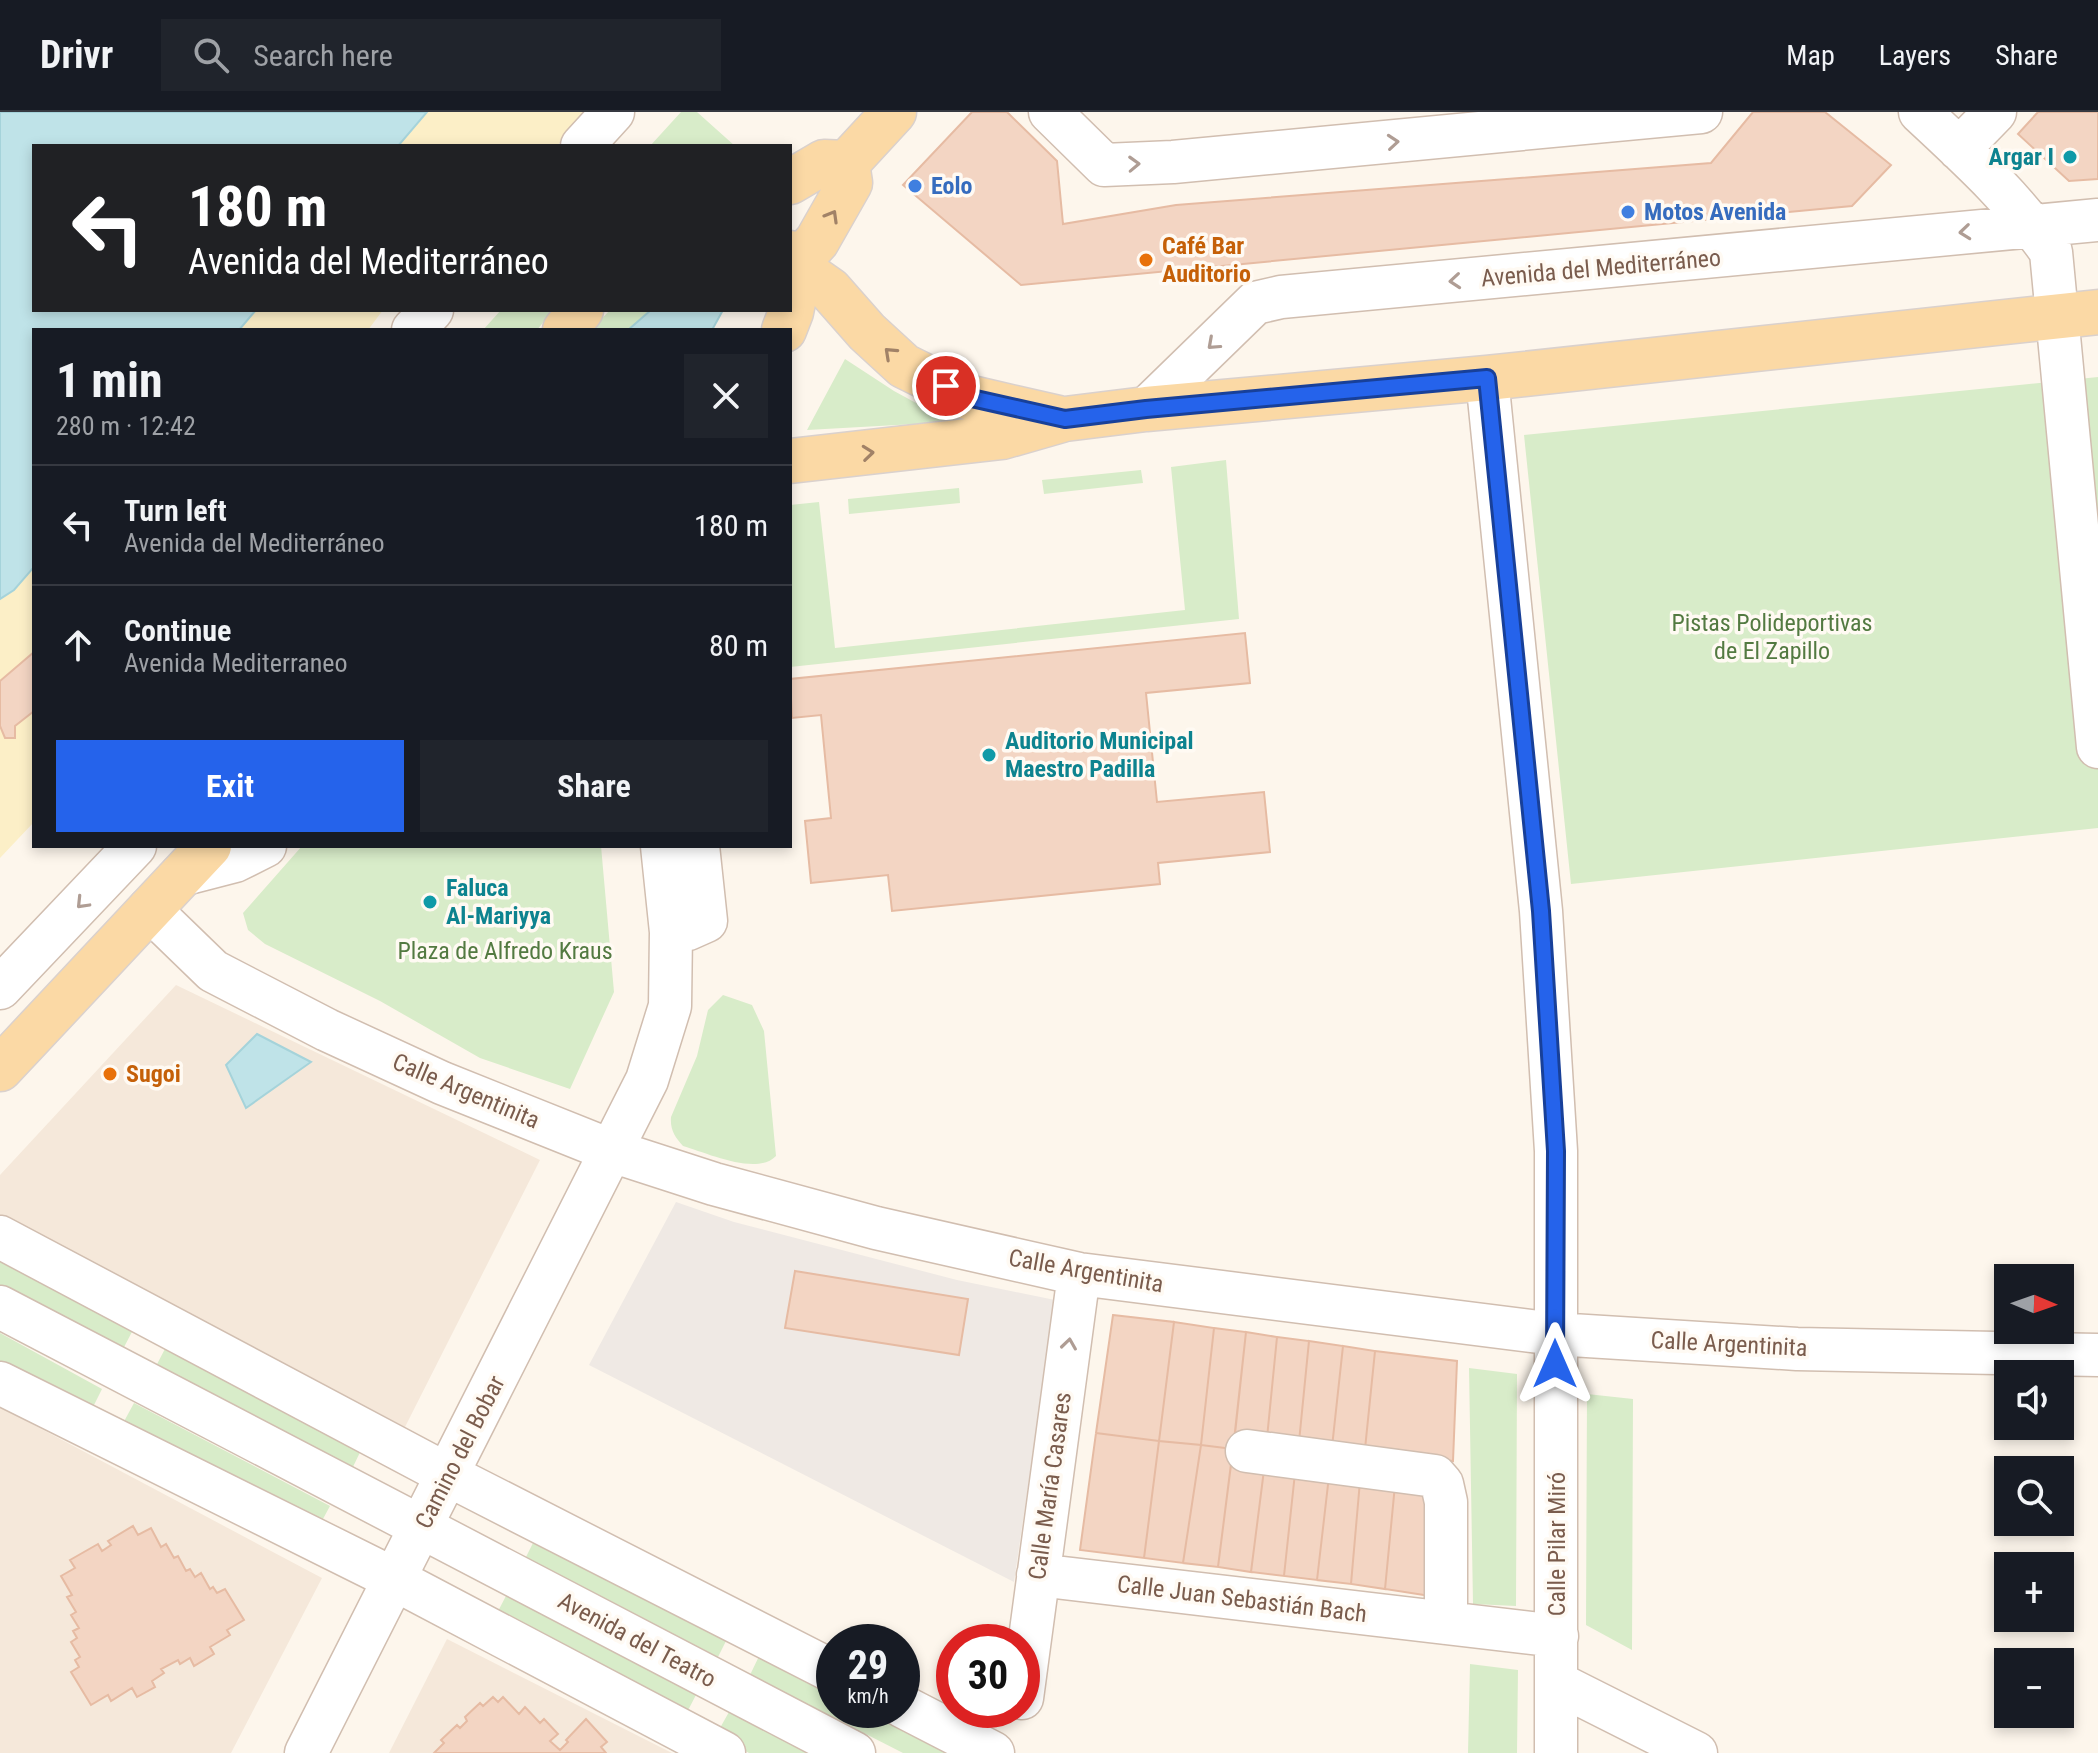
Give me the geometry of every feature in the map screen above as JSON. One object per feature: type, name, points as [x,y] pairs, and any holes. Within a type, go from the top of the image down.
[{"type":"main road","points":[[792,181],[824,162],[847,163],[894,112]]},
{"type":"main road","points":[[792,302],[796,261],[817,241],[850,183],[847,163]]},
{"type":"main road","points":[[796,261],[830,290],[867,332],[904,366],[967,397],[1065,419]]},
{"type":"main road","points":[[567,328],[579,312]]},
{"type":"main road","points":[[792,461],[1002,437],[1065,419],[1146,409],[1487,378],[2078,314]]},
{"type":"main road","points":[[0,1069],[195,860]]},
{"type":"street","points":[[584,144],[613,112]]},
{"type":"street","points":[[1050,112],[1104,165],[1173,162],[1701,112]]},
{"type":"street","points":[[1920,112],[2033,226],[2051,252],[2078,314],[2098,747]]},
{"type":"street","points":[[1959,149],[1995,112]]},
{"type":"street","name":"Avenida del Mediterráneo","points":[[1146,409],[1255,303],[1281,297],[2098,220]]},
{"type":"street","points":[[415,328],[430,312]]},
{"type":"street","name":"Calle Pilar Miró","points":[[1487,378],[1541,911],[1556,1151],[1556,1753]]},
{"type":"street","points":[[0,988],[133,848]]},
{"type":"street","points":[[195,860],[235,861],[261,848]]},
{"type":"street","points":[[612,1151],[647,1080],[670,1006],[671,932],[662,848]]},
{"type":"street","points":[[671,932],[706,921],[698,848]]},
{"type":"street","name":"Calle Argentinita","points":[[149,909],[213,971],[327,1030],[427,1076],[612,1151],[714,1184],[876,1228],[1079,1274],[1555,1334],[1797,1349],[2098,1355]]},
{"type":"street","name":"Camino del Bobar","points":[[306,1753],[612,1151]]},
{"type":"street","points":[[0,1237],[448,1475],[816,1663]]},
{"type":"street","name":"Calle María Casares","points":[[1032,1624],[1079,1274]]},
{"type":"street","name":"Avenida del Teatro","points":[[0,1307],[854,1753]]},
{"type":"street","points":[[0,1383],[394,1579],[724,1753]]},
{"type":"street","points":[[1247,1451],[1435,1476],[1442,1484],[1446,1502],[1446,1623]]},
{"type":"street","name":"Calle Juan Sebastián Bach","points":[[1038,1575],[1557,1636]]},
{"type":"street","points":[[1557,1683],[1696,1753]]},
{"type":"street","points":[[920,1715],[993,1753]]},
{"type":"street","points":[[1015,1753],[1018,1728]]},
{"type":"shaded area","points":[[176,985],[540,1160],[405,1427],[0,1216],[0,1175]]},
{"type":"shaded area","points":[[676,1202],[734,1222],[957,1280],[1055,1300],[1014,1582],[589,1365]]},
{"type":"shaded area","points":[[0,1407],[322,1578],[231,1753],[0,1753]]},
{"type":"shaded area","points":[[447,1639],[672,1753],[389,1753]]},
{"type":"green space","points":[[681,112],[697,112],[733,144],[652,144]]},
{"type":"green space","points":[[499,312],[551,312],[539,328],[485,328]]},
{"type":"green space","points":[[608,312],[649,312],[630,328],[593,328]]},
{"type":"green space","points":[[845,359],[894,391],[951,422],[807,430]]},
{"type":"green space","name":"Pistas Polideportivas de El Zapillo","points":[[2098,377],[2098,828],[1571,884],[1524,435]]},
{"type":"green space","points":[[1226,460],[1239,619],[792,667],[792,505],[819,502],[835,648],[1185,610],[1171,467]]},
{"type":"green space","points":[[1141,470],[1143,483],[1044,494],[1042,480]]},
{"type":"green space","points":[[959,488],[960,503],[849,514],[848,499]]},
{"type":"green space","name":"Plaza de Alfredo Kraus","points":[[300,848],[601,848],[614,992],[570,1089],[480,1058],[380,1001],[265,944],[248,930],[243,913]]},
{"type":"green space","points":[[723,995],[752,1005],[764,1031],[776,1156],[768,1162],[731,1161],[683,1146],[672,1130],[671,1117],[697,1056],[708,1010]]},
{"type":"green space","points":[[0,1255],[134,1328],[122,1351],[0,1285]]},
{"type":"green space","points":[[0,1333],[102,1389],[91,1411],[0,1363]]},
{"type":"green space","points":[[168,1343],[364,1444],[351,1471],[154,1370]]},
{"type":"green space","points":[[1469,1368],[1517,1374],[1516,1606],[1473,1604]]},
{"type":"green space","points":[[1587,1394],[1633,1399],[1632,1650],[1586,1625]]},
{"type":"green space","points":[[134,1403],[330,1506],[317,1530],[121,1427]]},
{"type":"green space","points":[[537,1535],[730,1633],[718,1657],[525,1559]]},
{"type":"green space","points":[[508,1592],[697,1693],[683,1720],[494,1619]]},
{"type":"green space","points":[[762,1650],[816,1678],[816,1709],[750,1675]]},
{"type":"green space","points":[[1470,1664],[1518,1670],[1517,1753],[1468,1753]]},
{"type":"green space","points":[[729,1712],[812,1753],[749,1753],[716,1735]]},
{"type":"green space","points":[[854,1728],[913,1728],[955,1750],[954,1753],[903,1753]]},
{"type":"sand","points":[[427,112],[587,112],[559,144],[400,144]]},
{"type":"sand","points":[[254,312],[382,312],[370,328],[241,328]]},
{"type":"sand","points":[[32,569],[32,824],[0,858],[0,599],[14,590]]},
{"type":"water","points":[[0,112],[427,112],[400,144],[32,144],[32,312],[254,312],[241,328],[32,328],[32,569],[14,590],[0,599]]},
{"type":"water","points":[[649,312],[722,312],[713,328],[630,328]]},
{"type":"water","points":[[257,1034],[311,1062],[246,1108],[226,1065]]},
{"type":"building","points":[[972,112],[1007,112],[1057,161],[1063,224],[1176,205],[1711,163],[1753,112],[1825,112],[1891,165],[1852,206],[1021,285],[903,185]]},
{"type":"building","name":"Argar I","points":[[2038,112],[2098,112],[2098,179],[2069,181],[2018,134]]},
{"type":"building","name":"Auditorio Municipal Maestro Padilla","points":[[1245,633],[1250,683],[1146,693],[1157,802],[1264,792],[1270,852],[1158,863],[1160,884],[892,911],[888,875],[811,883],[805,821],[831,818],[821,715],[792,718],[792,679]]},
{"type":"building","points":[[32,654],[32,713],[15,726],[15,738],[5,738],[0,726],[0,681]]},
{"type":"building","points":[[795,1271],[968,1299],[959,1355],[785,1328]]},
{"type":"building","points":[[1113,1315],[1174,1322],[1159,1441],[1096,1433]]},
{"type":"building","points":[[1174,1322],[1214,1328],[1201,1445],[1159,1441]]},
{"type":"building","points":[[1214,1328],[1246,1332],[1233,1449],[1201,1445]]},
{"type":"building","points":[[1246,1332],[1277,1337],[1267,1438],[1235,1434]]},
{"type":"building","points":[[1277,1337],[1309,1341],[1299,1442],[1267,1438]]},
{"type":"building","points":[[1309,1341],[1343,1346],[1332,1447],[1299,1442]]},
{"type":"building","points":[[1343,1346],[1375,1351],[1365,1449],[1332,1447]]},
{"type":"building","points":[[1375,1351],[1457,1361],[1453,1461],[1365,1449]]},
{"type":"building","points":[[1096,1433],[1159,1441],[1144,1558],[1080,1550]]},
{"type":"building","points":[[1159,1441],[1201,1445],[1183,1563],[1144,1558]]},
{"type":"building","points":[[1201,1445],[1233,1449],[1218,1567],[1183,1563]]},
{"type":"building","points":[[1231,1464],[1264,1470],[1251,1572],[1218,1567]]},
{"type":"building","points":[[1264,1470],[1295,1473],[1284,1576],[1251,1572]]},
{"type":"building","points":[[1295,1473],[1329,1476],[1317,1580],[1284,1576]]},
{"type":"building","points":[[1329,1476],[1360,1481],[1351,1584],[1317,1580]]},
{"type":"building","points":[[1360,1481],[1395,1485],[1385,1589],[1351,1584]]},
{"type":"building","points":[[1395,1485],[1433,1490],[1437,1597],[1385,1589]]},
{"type":"building","points":[[133,1526],[138,1535],[151,1528],[161,1547],[166,1544],[174,1558],[178,1556],[186,1571],[190,1569],[195,1577],[201,1573],[210,1589],[213,1587],[217,1593],[225,1589],[244,1620],[227,1630],[230,1635],[210,1647],[214,1654],[194,1666],[190,1658],[180,1664],[178,1660],[161,1669],[164,1673],[152,1681],[155,1687],[137,1697],[132,1688],[111,1701],[108,1695],[91,1705],[71,1672],[79,1667],[75,1660],[80,1657],[71,1642],[77,1638],[73,1631],[79,1628],[71,1615],[76,1612],[67,1597],[72,1595],[61,1576],[75,1568],[70,1560],[98,1544],[102,1551],[111,1545],[108,1541]]},
{"type":"building","points":[[493,1697],[498,1702],[503,1697],[519,1714],[525,1707],[540,1723],[544,1719],[558,1734],[550,1741],[560,1750],[586,1719],[607,1742],[601,1747],[606,1753],[434,1753],[444,1743],[441,1740],[457,1725],[460,1728],[467,1721],[465,1717],[480,1703],[483,1706]]},
{"type":"place","name":"Argar I","points":[[2070,157]]},
{"type":"place","name":"Eolo","points":[[915,186]]},
{"type":"place","name":"Motos Avenida","points":[[1628,212]]},
{"type":"place","name":"Café Bar Auditorio","points":[[1146,260]]},
{"type":"place","name":"Auditorio Municipal Maestro Padilla","points":[[989,755]]},
{"type":"place","name":"Faluca Al-Mariyya","points":[[430,902]]},
{"type":"place","name":"Sugoi","points":[[110,1074]]},
{"type":"route","points":[[946,386],[967,397],[1065,419],[1487,378],[1541,911],[1556,1151],[1555,1364]]}]
